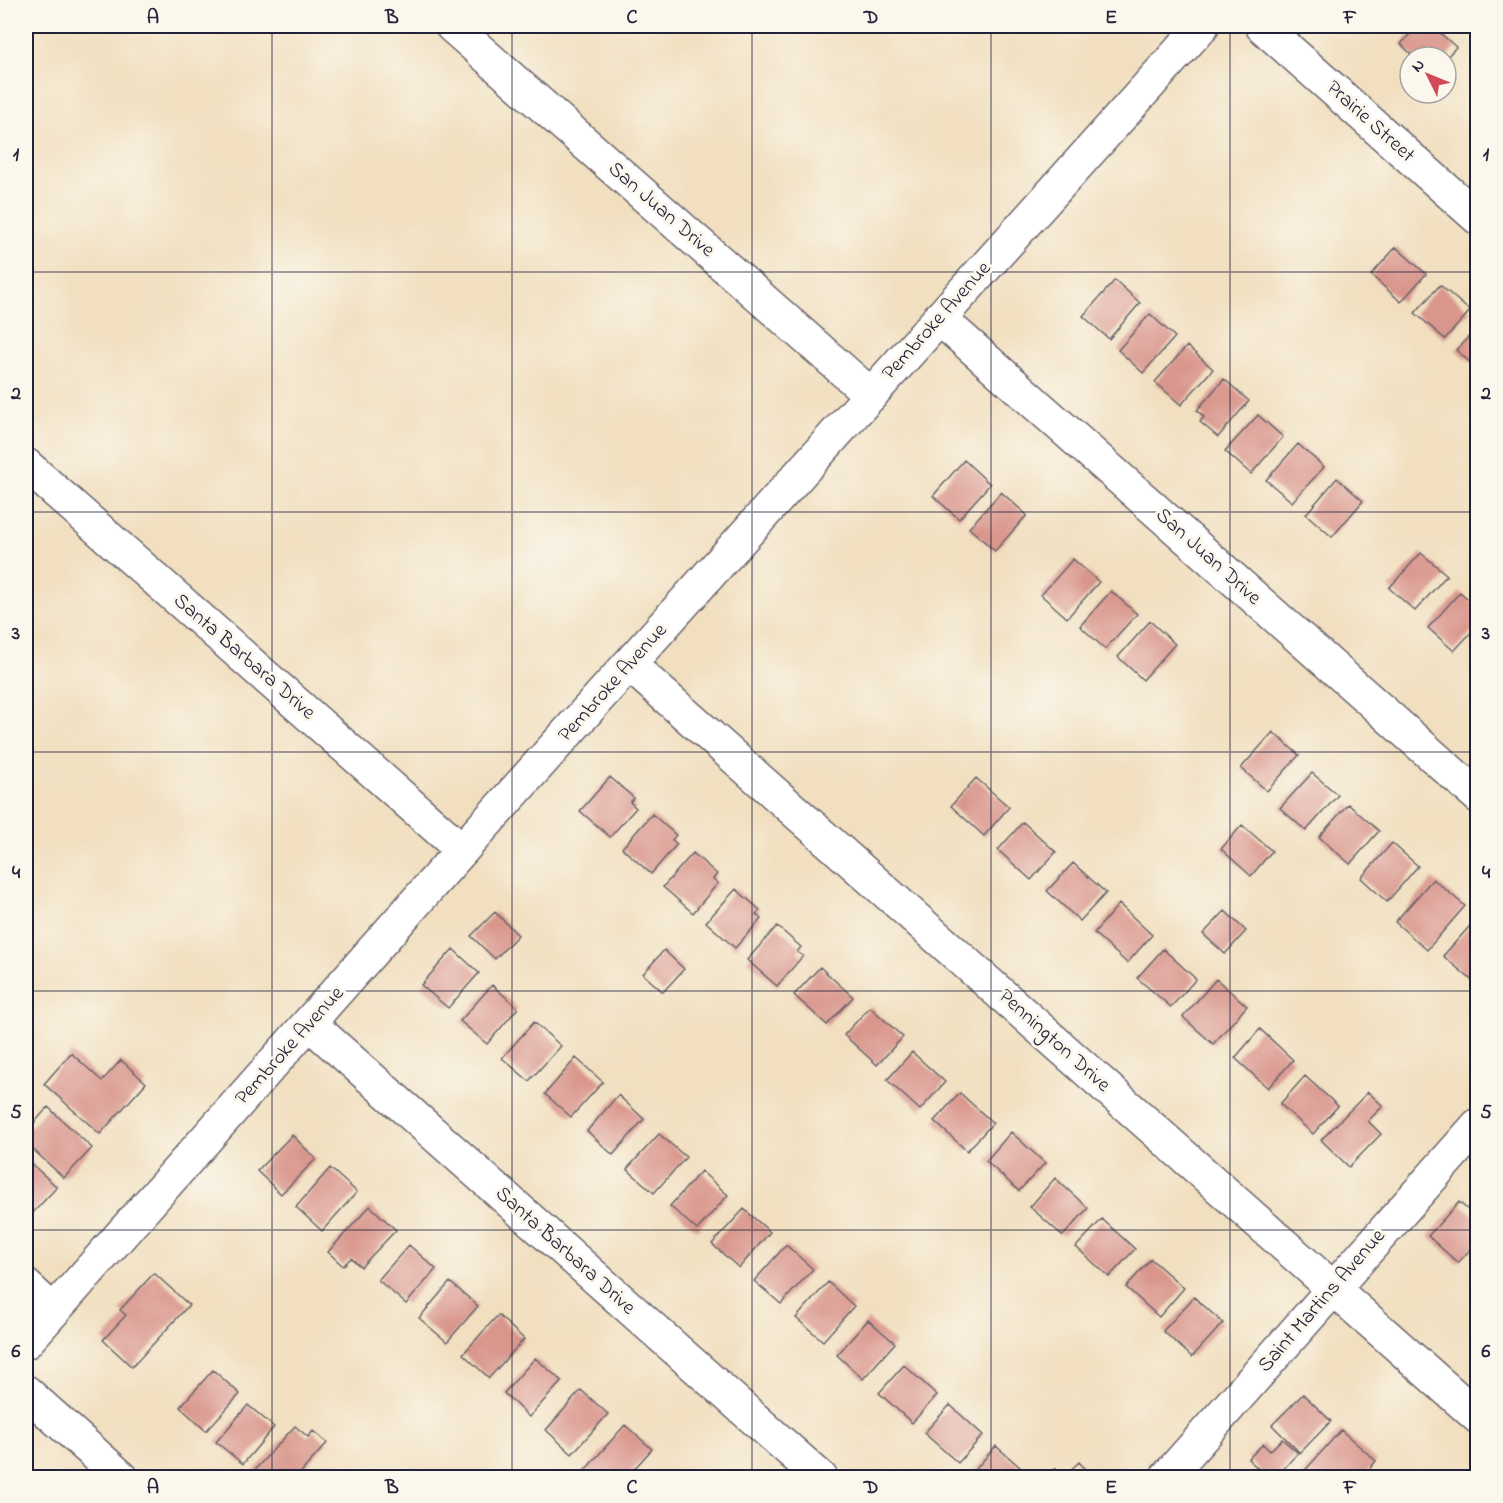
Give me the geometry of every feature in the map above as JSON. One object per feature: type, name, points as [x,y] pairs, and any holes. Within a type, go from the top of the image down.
[{"type":"street","name":"San Juan Drive","points":[[452,26],[871,395]]},
{"type":"street","name":"Pembroke Avenue","points":[[26,1342],[462,850],[1202,26]]},
{"type":"street","name":"Prairie Street","points":[[1262,26],[1478,218]]},
{"type":"street","name":"San Juan Drive","points":[[939,318],[1478,796]]},
{"type":"street","name":"Santa Barbara Drive","points":[[26,465],[462,850]]},
{"type":"street","name":"Pennington Drive","points":[[630,665],[1478,1417]]},
{"type":"street","name":"Santa Barbara Drive","points":[[310,1024],[821,1478]]},
{"type":"street","name":"Saint Martins Avenue","points":[[1167,1478],[1478,1125]]},
{"type":"street","points":[[26,1286],[53,1311]]},
{"type":"street","points":[[26,1392],[122,1478]]},
{"type":"building","points":[[1417,26],[1432,26],[1454,45],[1402,45]]},
{"type":"building","points":[[1396,247],[1426,274],[1401,302],[1371,275]]},
{"type":"building","points":[[1115,280],[1140,303],[1109,339],[1083,316]]},
{"type":"building","points":[[1440,285],[1470,311],[1445,339],[1415,313]]},
{"type":"building","points":[[1150,314],[1175,337],[1143,373],[1118,350]]},
{"type":"building","points":[[1478,327],[1478,369],[1456,350]]},
{"type":"building","points":[[1187,346],[1213,369],[1181,405],[1155,382]]},
{"type":"building","points":[[1224,379],[1249,401],[1218,437],[1200,422],[1204,417],[1197,410]]},
{"type":"building","points":[[1258,415],[1283,437],[1251,474],[1225,451]]},
{"type":"building","points":[[1298,444],[1324,467],[1292,502],[1266,480]]},
{"type":"building","points":[[964,460],[990,484],[959,519],[933,496]]},
{"type":"building","points":[[1337,478],[1363,501],[1332,537],[1306,514]]},
{"type":"building","points":[[1001,492],[1027,515],[995,551],[969,528]]},
{"type":"building","points":[[1421,553],[1447,575],[1415,611],[1389,588]]},
{"type":"building","points":[[1073,559],[1099,582],[1067,618],[1041,595]]},
{"type":"building","points":[[1111,591],[1137,614],[1105,649],[1080,626]]},
{"type":"building","points":[[1460,592],[1478,608],[1478,625],[1454,651],[1428,628]]},
{"type":"building","points":[[1150,621],[1175,644],[1143,680],[1118,657]]},
{"type":"building","points":[[1273,732],[1299,755],[1267,791],[1241,768]]},
{"type":"building","points":[[1312,773],[1338,795],[1306,831],[1280,808]]},
{"type":"building","points":[[610,777],[634,798],[630,802],[636,808],[610,837],[580,811]]},
{"type":"building","points":[[976,778],[1009,807],[984,836],[951,806]]},
{"type":"building","points":[[1348,804],[1379,831],[1350,864],[1319,837]]},
{"type":"building","points":[[652,814],[676,835],[672,840],[677,844],[651,874],[622,848]]},
{"type":"building","points":[[1023,822],[1056,852],[1031,880],[998,850]]},
{"type":"building","points":[[1242,825],[1272,851],[1251,876],[1221,849]]},
{"type":"building","points":[[1392,843],[1418,866],[1387,902],[1361,878]]},
{"type":"building","points":[[693,853],[717,874],[713,879],[718,883],[693,913],[663,887]]},
{"type":"building","points":[[1073,863],[1106,893],[1080,921],[1047,891]]},
{"type":"building","points":[[1433,879],[1465,906],[1427,950],[1395,922]]},
{"type":"building","points":[[736,889],[760,910],[756,914],[761,919],[735,948],[706,922]]},
{"type":"building","points":[[1119,904],[1152,935],[1127,963],[1094,933]]},
{"type":"building","points":[[1225,911],[1246,931],[1225,954],[1203,934]]},
{"type":"building","points":[[495,912],[518,935],[495,959],[471,936]]},
{"type":"building","points":[[1478,917],[1478,978],[1474,982],[1443,956]]},
{"type":"building","points":[[777,926],[801,947],[797,952],[803,956],[777,986],[747,960]]},
{"type":"building","points":[[453,949],[479,973],[448,1008],[421,985]]},
{"type":"building","points":[[1163,949],[1196,979],[1171,1007],[1137,978]]},
{"type":"building","points":[[664,950],[684,969],[663,992],[643,974]]},
{"type":"building","points":[[820,967],[853,997],[827,1025],[794,995]]},
{"type":"building","points":[[1216,979],[1247,1006],[1213,1044],[1183,1017]]},
{"type":"building","points":[[492,985],[518,1008],[487,1044],[460,1021]]},
{"type":"building","points":[[870,1007],[903,1037],[877,1065],[844,1035]]},
{"type":"building","points":[[534,1022],[561,1046],[529,1081],[502,1058]]},
{"type":"building","points":[[1260,1029],[1293,1060],[1268,1088],[1235,1058]]},
{"type":"building","points":[[912,1052],[945,1082],[920,1110],[887,1080]]},
{"type":"building","points":[[71,1053],[102,1081],[121,1060],[146,1083],[100,1134],[44,1084]]},
{"type":"building","points":[[576,1058],[603,1082],[571,1117],[545,1094]]},
{"type":"building","points":[[1305,1076],[1338,1106],[1313,1134],[1280,1104]]},
{"type":"building","points":[[1368,1092],[1383,1106],[1368,1121],[1381,1134],[1349,1167],[1321,1140]]},
{"type":"building","points":[[960,1093],[993,1123],[967,1151],[934,1121]]},
{"type":"building","points":[[618,1095],[644,1119],[613,1155],[587,1131]]},
{"type":"building","points":[[48,1107],[92,1148],[64,1178],[26,1143],[26,1132]]},
{"type":"building","points":[[1011,1132],[1045,1163],[1019,1191],[986,1161]]},
{"type":"building","points":[[659,1134],[686,1157],[654,1193],[627,1169]]},
{"type":"building","points":[[292,1135],[316,1159],[281,1194],[257,1171]]},
{"type":"building","points":[[26,1159],[57,1187],[29,1217],[26,1214]]},
{"type":"building","points":[[330,1168],[357,1192],[322,1231],[296,1207]]},
{"type":"building","points":[[701,1171],[728,1195],[697,1230],[670,1206]]},
{"type":"building","points":[[1055,1178],[1088,1208],[1063,1236],[1030,1207]]},
{"type":"building","points":[[1459,1202],[1478,1219],[1478,1241],[1458,1263],[1428,1236]]},
{"type":"building","points":[[370,1206],[396,1230],[361,1267],[351,1258],[343,1266],[328,1252]]},
{"type":"building","points":[[744,1209],[770,1232],[739,1268],[712,1244]]},
{"type":"building","points":[[1102,1219],[1135,1249],[1109,1277],[1076,1247]]},
{"type":"building","points":[[409,1245],[436,1269],[406,1304],[378,1280]]},
{"type":"building","points":[[786,1245],[813,1269],[781,1304],[754,1281]]},
{"type":"building","points":[[1151,1259],[1184,1288],[1159,1317],[1126,1287]]},
{"type":"building","points":[[154,1273],[189,1305],[132,1367],[103,1340],[126,1315],[120,1310]]},
{"type":"building","points":[[450,1282],[478,1306],[447,1342],[419,1318]]},
{"type":"building","points":[[828,1282],[854,1306],[823,1341],[796,1318]]},
{"type":"building","points":[[1194,1297],[1223,1323],[1192,1357],[1163,1331]]},
{"type":"building","points":[[498,1315],[524,1339],[489,1378],[463,1354]]},
{"type":"building","points":[[868,1320],[895,1343],[863,1379],[837,1355]]},
{"type":"building","points":[[535,1358],[562,1381],[529,1417],[504,1393]]},
{"type":"building","points":[[904,1365],[937,1395],[912,1423],[879,1393]]},
{"type":"building","points":[[213,1370],[240,1394],[206,1431],[180,1407]]},
{"type":"building","points":[[581,1390],[608,1414],[572,1454],[546,1430]]},
{"type":"building","points":[[1303,1394],[1331,1421],[1300,1453],[1272,1425]]},
{"type":"building","points":[[248,1405],[274,1427],[243,1464],[216,1442]]},
{"type":"building","points":[[950,1405],[983,1435],[958,1463],[924,1433]]},
{"type":"building","points":[[625,1425],[652,1449],[626,1478],[578,1478]]},
{"type":"building","points":[[295,1426],[308,1437],[313,1431],[327,1443],[296,1478],[257,1478],[252,1473]]},
{"type":"building","points":[[1341,1430],[1376,1461],[1362,1478],[1303,1478],[1300,1476]]},
{"type":"building","points":[[1282,1439],[1298,1453],[1275,1478],[1268,1478],[1248,1459],[1263,1444],[1270,1451]]},
{"type":"building","points":[[996,1446],[1029,1475],[1027,1478],[975,1478],[971,1474]]},
{"type":"building","points":[[1079,1462],[1094,1478],[1046,1478],[1056,1468],[1064,1476]]}]
